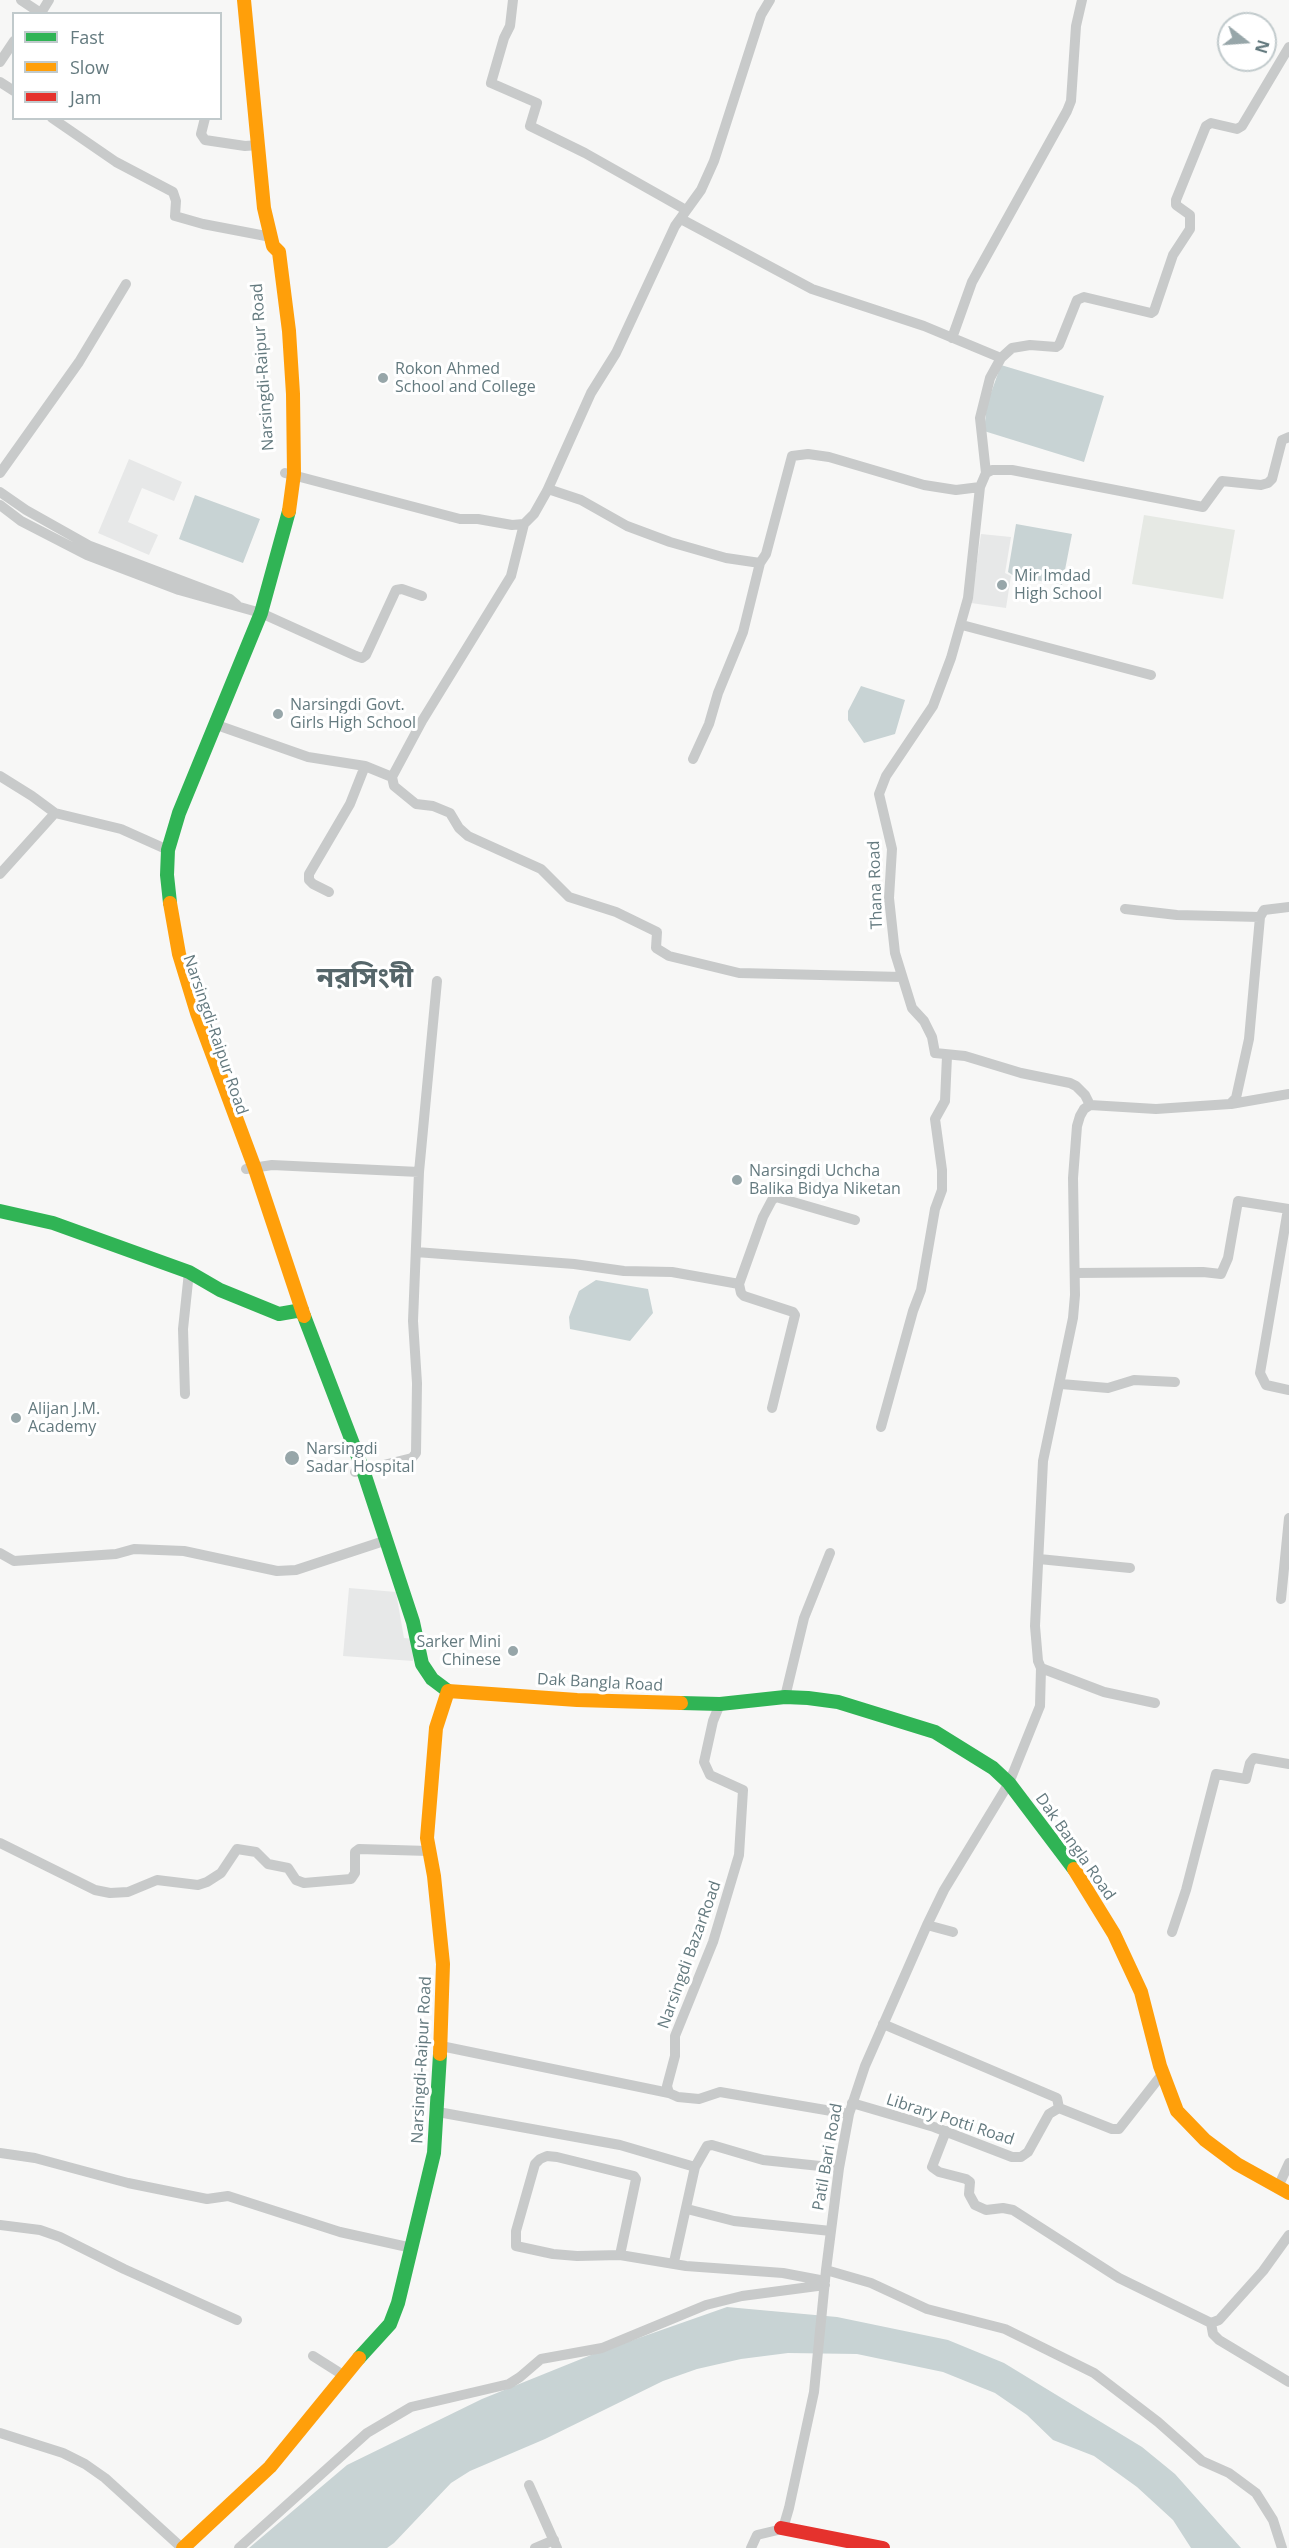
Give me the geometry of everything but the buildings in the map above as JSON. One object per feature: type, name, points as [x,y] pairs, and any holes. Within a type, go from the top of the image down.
[{"type":"main road","name":"Narsingdi-Raipur Road","points":[[164,848],[256,612],[290,505],[289,473],[293,394],[289,331],[279,252],[272,242],[264,208],[244,0]]},
{"type":"main road","name":"Narsingdi-Raipur Road","points":[[182,2548],[270,2467],[343,2375],[390,2324],[398,2303],[434,2153],[441,2046],[443,1965],[428,1825],[436,1728],[448,1691],[432,1679],[423,1664],[416,1644],[416,1631],[359,1471],[297,1311],[276,1237],[250,1168],[179,954],[166,875],[164,848],[171,810],[194,748],[256,612]]},
{"type":"main road","points":[[0,1211],[53,1223],[189,1272],[220,1290],[279,1314],[297,1311]]},
{"type":"main road","name":"Dak Bangla Road","points":[[448,1691],[577,1700],[720,1704],[785,1697],[838,1702],[935,1732],[993,1768],[1008,1783],[1049,1833],[1084,1882],[1114,1934],[1141,1992],[1163,2073],[1177,2111],[1205,2140],[1237,2164],[1284,2190]]},
{"type":"main road","points":[[781,2528],[883,2548]]},
{"type":"street","points":[[21,0],[38,12],[49,0]]},
{"type":"street","points":[[513,0],[510,26],[504,38],[491,82],[537,103],[530,126],[585,153],[812,289],[924,326],[1001,358]]},
{"type":"street","points":[[770,0],[761,15],[714,161],[701,190],[675,226],[616,353],[591,393],[547,491],[534,514],[524,524],[511,576],[422,721],[392,777],[394,786],[417,804],[433,806],[450,813],[459,828],[468,836],[541,869],[569,897],[616,912],[657,932],[656,948],[669,956],[739,973],[902,977]]},
{"type":"street","points":[[952,338],[972,282],[1071,101],[1076,26],[1082,0]]},
{"type":"street","points":[[0,62],[12,44]]},
{"type":"street","points":[[1289,47],[1242,126],[1237,129],[1211,123],[1206,126],[1176,200],[1176,205],[1190,215],[1190,229],[1173,255],[1154,311],[1150,314],[1084,297],[1077,300],[1059,345],[1056,347],[1030,345],[1012,348],[1001,358],[990,378],[980,418],[986,473],[1002,469],[1041,474],[1203,507],[1222,481],[1261,485],[1268,483],[1272,479],[1282,440],[1289,436]]},
{"type":"street","points":[[55,120],[116,162],[172,191],[176,201],[175,216],[272,242]]},
{"type":"street","points":[[204,120],[201,134],[205,140],[245,146],[259,145]]},
{"type":"street","points":[[0,473],[79,362],[126,285]]},
{"type":"street","points":[[693,759],[709,724],[718,693],[743,632],[760,563],[766,554],[789,462],[796,454],[829,457],[932,487],[965,491],[980,488]]},
{"type":"street","points":[[289,473],[460,519],[478,519],[512,525],[524,524]]},
{"type":"street","name":"Thana Road","points":[[947,1056],[935,1053],[924,1021],[912,1008],[895,953],[889,898],[892,849],[879,794],[886,776],[933,706],[962,625],[975,546],[980,488],[986,473]]},
{"type":"street","points":[[547,491],[551,490],[581,500],[627,526],[670,542],[726,558],[760,563]]},
{"type":"street","points":[[0,492],[26,510],[90,546],[230,599],[237,605],[362,658],[366,655],[396,590],[402,589],[422,596]]},
{"type":"street","points":[[0,505],[21,520],[87,555],[179,590],[229,606],[237,605]]},
{"type":"street","points":[[962,625],[1151,675]]},
{"type":"street","points":[[214,724],[308,757],[366,766],[392,777]]},
{"type":"street","points":[[329,892],[313,884],[309,880],[309,874],[350,804],[366,766]]},
{"type":"street","points":[[0,776],[55,813],[121,829],[164,848]]},
{"type":"street","points":[[0,874],[55,813]]},
{"type":"street","points":[[1230,1104],[1239,1092],[1247,1058],[1260,917],[1264,910],[1289,906]]},
{"type":"street","points":[[1125,909],[1177,915],[1260,917]]},
{"type":"street","points":[[359,1471],[412,1458],[416,1453],[417,1383],[412,1321],[419,1173],[438,981]]},
{"type":"street","points":[[881,1427],[921,1290],[935,1209],[942,1190],[934,1119],[945,1101],[947,1056],[965,1056],[1021,1073],[1070,1083],[1085,1095],[1090,1105],[1156,1109],[1230,1104],[1289,1094]]},
{"type":"street","name":"Patil Bari Road","points":[[781,2528],[785,2523],[789,2508],[814,2392],[839,2168],[850,2108],[883,2024],[927,1924],[944,1890],[1008,1783],[1037,1716],[1041,1696],[1041,1668],[1036,1644],[1043,1461],[1073,1318],[1075,1273],[1073,1178],[1077,1126],[1084,1109],[1090,1105]]},
{"type":"street","points":[[250,1168],[272,1165],[419,1173]]},
{"type":"street","points":[[772,1408],[795,1315],[793,1312],[744,1296],[739,1284],[763,1217],[776,1197],[855,1220]]},
{"type":"street","points":[[1075,1273],[1203,1272],[1221,1274],[1228,1258],[1238,1201],[1288,1209],[1260,1373],[1266,1385],[1289,1390]]},
{"type":"street","points":[[416,1252],[574,1264],[624,1271],[672,1272],[739,1284]]},
{"type":"street","points":[[185,1394],[183,1329],[189,1272]]},
{"type":"street","points":[[1060,1384],[1108,1388],[1134,1380],[1175,1382]]},
{"type":"street","points":[[1281,1599],[1289,1518]]},
{"type":"street","points":[[0,1561],[116,1554],[134,1549],[184,1551],[277,1570],[296,1570],[383,1542]]},
{"type":"street","points":[[0,1553],[14,1561]]},
{"type":"street","points":[[785,1697],[804,1618],[830,1553]]},
{"type":"street","points":[[1039,1559],[1130,1568]]},
{"type":"street","points":[[1041,1668],[1104,1692],[1155,1703]]},
{"type":"street","name":"Narsingdi BazarRoad","points":[[669,2093],[667,2086],[675,2056],[675,2036],[713,1942],[739,1855],[743,1790],[710,1775],[704,1762],[713,1721],[720,1704]]},
{"type":"street","points":[[1173,1932],[1216,1774],[1246,1779],[1250,1763],[1254,1758],[1289,1764]]},
{"type":"street","points":[[0,1843],[95,1890],[110,1893],[128,1892],[157,1880],[198,1885],[207,1882],[222,1873],[237,1849],[256,1852],[268,1864],[288,1868],[296,1880],[304,1883],[351,1879],[355,1873],[354,1858],[359,1849],[429,1851]]},
{"type":"street","points":[[927,1924],[953,1932]]},
{"type":"street","points":[[883,2024],[1058,2098],[1059,2108],[1112,2129],[1119,2129],[1163,2073]]},
{"type":"street","points":[[441,2046],[669,2093],[678,2097],[699,2098],[720,2092],[850,2108]]},
{"type":"street","name":"Library Potti Road","points":[[850,2108],[946,2131],[1012,2157],[1021,2157],[1028,2152],[1049,2114],[1059,2108]]},
{"type":"street","points":[[438,2112],[620,2145],[695,2167]]},
{"type":"street","points":[[946,2131],[932,2167],[939,2172],[970,2182],[969,2194],[975,2205],[986,2210],[1004,2208],[1014,2210],[1119,2278],[1211,2323],[1219,2320],[1263,2271],[1289,2235]]},
{"type":"street","points":[[674,2262],[695,2167],[704,2148],[712,2145],[763,2160],[839,2168]]},
{"type":"street","points":[[0,2153],[35,2158],[128,2183],[207,2199],[228,2196],[340,2232],[412,2248]]},
{"type":"street","points":[[620,2255],[636,2179],[634,2176],[557,2157],[547,2156],[540,2159],[535,2164],[516,2231],[516,2246],[553,2254],[620,2255],[674,2262],[687,2266],[783,2273],[825,2281],[871,2283],[927,2309],[1005,2329],[1094,2373],[1158,2422],[1202,2461],[1229,2473],[1256,2493],[1273,2520],[1282,2548]]},
{"type":"street","points":[[1284,2190],[1289,2163]]},
{"type":"street","points":[[687,2209],[734,2221],[831,2232]]},
{"type":"street","points":[[0,2225],[40,2230],[60,2237],[124,2269],[237,2320]]},
{"type":"street","points":[[239,2548],[367,2433],[411,2407],[509,2384],[520,2378],[541,2359],[602,2348],[706,2305],[825,2281]]},
{"type":"street","points":[[1211,2323],[1213,2334],[1219,2340],[1289,2382]]},
{"type":"street","points":[[313,2356],[343,2375]]},
{"type":"street","points":[[0,2433],[63,2453],[85,2464],[105,2478],[182,2548]]},
{"type":"street","points":[[529,2485],[556,2544],[535,2548]]},
{"type":"street","points":[[751,2548],[757,2535],[781,2528]]},
{"type":"shaded area","points":[[1001,365],[1104,396],[1084,462],[984,431],[987,404]]},
{"type":"shaded area","points":[[129,459],[182,482],[174,501],[142,488],[128,522],[158,535],[149,555],[98,533]]},
{"type":"shaded area","points":[[195,495],[260,519],[243,563],[179,539]]},
{"type":"shaded area","points":[[1144,515],[1235,530],[1223,599],[1132,584]]},
{"type":"shaded area","points":[[1016,524],[1072,534],[1062,585],[1014,576],[1008,572]]},
{"type":"shaded area","points":[[981,534],[1011,537],[1005,573],[1011,576],[1006,608],[971,603]]},
{"type":"shaded area","points":[[861,686],[905,700],[895,734],[864,743],[848,720],[848,711]]},
{"type":"shaded area","points":[[596,1280],[648,1289],[653,1313],[630,1341],[570,1329],[569,1317],[579,1291]]},
{"type":"shaded area","points":[[349,1588],[396,1592],[404,1638],[415,1639],[413,1661],[343,1656]]},
{"type":"shaded area","points":[[727,2307],[837,2317],[948,2340],[1004,2363],[1142,2447],[1175,2474],[1241,2548],[1191,2548],[1173,2520],[1137,2487],[1094,2456],[1053,2440],[1027,2415],[995,2393],[943,2372],[857,2354],[788,2353],[741,2359],[697,2369],[663,2381],[545,2439],[470,2471],[451,2483],[387,2548],[249,2548],[347,2465],[482,2399],[596,2353]]},
{"type":"traffic: fast","points":[[170,903],[167,875],[168,850],[179,813],[261,613],[289,511]]},
{"type":"traffic: fast","points":[[0,1211],[53,1223],[189,1272],[220,1290],[279,1314],[302,1310]]},
{"type":"traffic: fast","points":[[304,1316],[363,1470],[413,1622],[422,1664],[432,1679],[448,1691]]},
{"type":"traffic: fast","points":[[681,1703],[720,1704],[785,1697],[808,1698],[838,1702],[935,1732],[993,1768],[1009,1783],[1074,1869]]},
{"type":"traffic: fast","points":[[359,2358],[390,2324],[398,2303],[434,2153],[440,2054]]},
{"type":"traffic: slow","points":[[244,0],[264,208],[273,246],[279,252],[289,331],[294,474],[289,511]]},
{"type":"traffic: slow","points":[[170,903],[179,954],[197,1013],[254,1166],[304,1316]]},
{"type":"traffic: slow","points":[[440,2054],[443,1964],[434,1876],[427,1838],[436,1728],[448,1691]]},
{"type":"traffic: slow","points":[[448,1691],[577,1700],[681,1703]]},
{"type":"traffic: slow","points":[[1074,1869],[1114,1934],[1141,1992],[1160,2066],[1177,2111],[1205,2140],[1237,2164],[1289,2193]]},
{"type":"traffic: slow","points":[[183,2548],[270,2467],[359,2358]]},
{"type":"traffic: jam","points":[[781,2528],[883,2548]]},
{"type":"place","name":"Rokon Ahmed School and College","points":[[383,378]]},
{"type":"place","name":"Mir Imdad High School","points":[[1002,585]]},
{"type":"place","name":"Narsingdi Govt. Girls High School","points":[[278,714]]},
{"type":"place","name":"Narsingdi Uchcha Balika Bidya Niketan","points":[[737,1180]]},
{"type":"place","name":"Alijan J.M. Academy","points":[[16,1418]]},
{"type":"place","name":"Narsingdi Sadar Hospital","points":[[292,1458]]},
{"type":"place","name":"Sarker Mini Chinese","points":[[513,1651]]},
{"type":"district","name":"নরসিংদী","points":[[365,979]]}]
